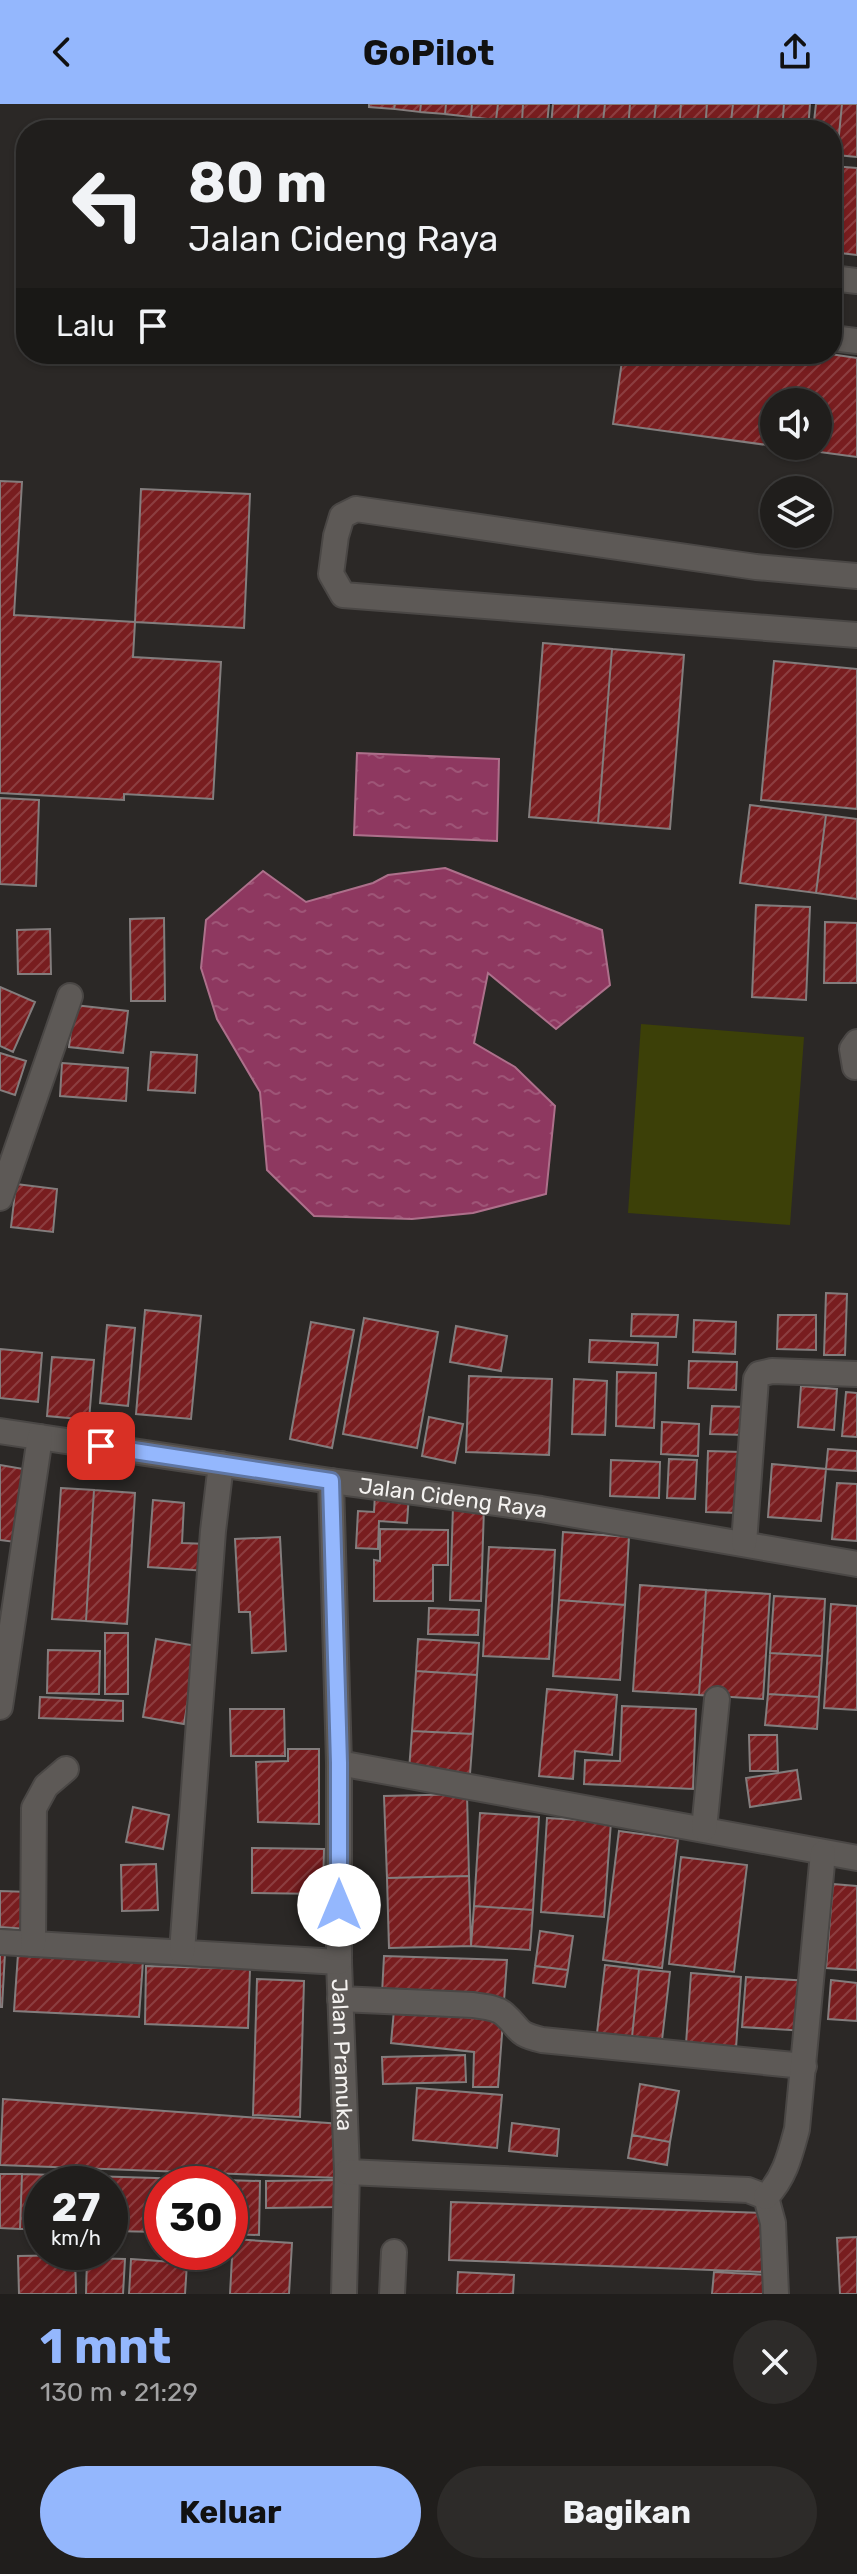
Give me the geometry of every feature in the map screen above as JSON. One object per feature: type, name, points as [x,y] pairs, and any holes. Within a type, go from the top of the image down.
[{"type":"street","points":[[857,576],[756,567],[356,509],[342,516],[331,574],[343,595],[857,635]]},
{"type":"street","points":[[0,1198],[70,996]]},
{"type":"street","points":[[855,1067],[852,1049],[857,1042]]},
{"type":"street","points":[[744,1543],[756,1379],[759,1374],[772,1371],[857,1374]]},
{"type":"street","name":"Jalan Cideng Raya","points":[[0,1431],[541,1509],[857,1564]]},
{"type":"street","points":[[0,1707],[40,1437]]},
{"type":"street","points":[[182,1952],[213,1531],[221,1464]]},
{"type":"street","name":"Jalan Pramuka","points":[[331,1481],[339,1763],[339,1962],[347,2172],[344,2294]]},
{"type":"street","points":[[704,1829],[717,1699]]},
{"type":"street","points":[[339,1763],[857,1858]]},
{"type":"street","points":[[33,1944],[34,1808],[46,1786],[66,1769]]},
{"type":"street","points":[[766,2197],[786,2168],[797,2129],[823,1853]]},
{"type":"street","points":[[0,1942],[339,1962]]},
{"type":"street","points":[[340,1999],[482,2006],[504,2014],[525,2036],[542,2040],[804,2066]]},
{"type":"street","points":[[347,2172],[748,2190],[766,2197]]},
{"type":"street","points":[[766,2197],[773,2223],[776,2294]]},
{"type":"street","points":[[392,2294],[394,2252]]},
{"type":"green space","points":[[641,1024],[804,1037],[790,1225],[628,1213]]},
{"type":"water","points":[[357,753],[499,759],[497,841],[354,835]]},
{"type":"water","points":[[445,868],[602,930],[610,985],[556,1029],[488,973],[474,1043],[515,1067],[555,1106],[546,1194],[473,1213],[412,1219],[314,1216],[267,1170],[260,1092],[217,1019],[201,968],[206,920],[263,871],[306,902],[373,883],[388,875]]},
{"type":"building","points":[[369,104],[395,104],[394,109],[369,107]]},
{"type":"building","points":[[395,104],[421,104],[420,112],[394,109]]},
{"type":"building","points":[[421,104],[446,104],[445,114],[420,112]]},
{"type":"building","points":[[446,104],[472,104],[471,117],[445,114]]},
{"type":"building","points":[[472,104],[498,104],[496,120],[471,117]]},
{"type":"building","points":[[498,104],[523,104],[522,120],[496,120]]},
{"type":"building","points":[[523,104],[549,104],[547,120],[522,120]]},
{"type":"building","points":[[553,104],[579,104],[578,120],[551,120]]},
{"type":"building","points":[[579,104],[605,104],[603,120],[578,120]]},
{"type":"building","points":[[605,104],[630,104],[629,120],[603,120]]},
{"type":"building","points":[[630,104],[656,104],[654,120],[629,120]]},
{"type":"building","points":[[656,104],[681,104],[680,120],[654,120]]},
{"type":"building","points":[[681,104],[707,104],[706,120],[680,120]]},
{"type":"building","points":[[707,104],[733,104],[731,120],[706,120]]},
{"type":"building","points":[[733,104],[759,104],[757,120],[731,120]]},
{"type":"building","points":[[759,104],[784,104],[783,120],[757,120]]},
{"type":"building","points":[[784,104],[810,104],[809,120],[783,120]]},
{"type":"building","points":[[816,104],[842,104],[840,120],[814,120]]},
{"type":"building","points":[[842,104],[857,104],[857,157],[842,156]]},
{"type":"building","points":[[842,167],[857,168],[857,255],[842,253]]},
{"type":"building","points":[[842,356],[857,358],[857,457],[832,454],[832,388],[760,388],[760,444],[613,424],[622,364],[842,364]]},
{"type":"building","points":[[0,481],[22,482],[14,615],[135,622],[133,657],[221,662],[213,799],[124,794],[124,800],[0,793]]},
{"type":"building","points":[[141,489],[250,494],[244,628],[135,622]]},
{"type":"building","points":[[543,643],[612,649],[598,823],[529,817]]},
{"type":"building","points":[[612,649],[684,655],[670,829],[598,823]]},
{"type":"building","points":[[774,661],[857,669],[857,809],[761,800]]},
{"type":"building","points":[[0,798],[39,800],[36,886],[0,884]]},
{"type":"building","points":[[750,805],[826,815],[816,893],[740,883]]},
{"type":"building","points":[[826,815],[857,819],[857,899],[816,893]]},
{"type":"building","points":[[756,905],[810,907],[806,1000],[752,997]]},
{"type":"building","points":[[164,918],[165,1001],[131,1001],[130,919]]},
{"type":"building","points":[[825,922],[857,923],[857,983],[824,983]]},
{"type":"building","points":[[50,929],[51,974],[18,974],[17,930]]},
{"type":"building","points":[[0,987],[35,1002],[13,1052],[0,1046]]},
{"type":"building","points":[[74,1005],[128,1011],[123,1053],[69,1047]]},
{"type":"building","points":[[151,1052],[197,1055],[195,1093],[148,1090]]},
{"type":"building","points":[[0,1053],[26,1061],[15,1095],[0,1090]]},
{"type":"building","points":[[62,1063],[128,1068],[126,1101],[60,1096]]},
{"type":"building","points":[[16,1184],[57,1189],[53,1232],[11,1227]]},
{"type":"building","points":[[826,1293],[847,1294],[845,1355],[824,1355]]},
{"type":"building","points":[[145,1310],[201,1316],[191,1419],[136,1414]]},
{"type":"building","points":[[632,1314],[678,1315],[676,1337],[631,1336]]},
{"type":"building","points":[[778,1315],[816,1315],[816,1350],[777,1349]]},
{"type":"building","points":[[364,1318],[438,1332],[417,1448],[343,1434]]},
{"type":"building","points":[[694,1320],[736,1322],[735,1354],[693,1352]]},
{"type":"building","points":[[311,1322],[354,1330],[332,1448],[290,1439]]},
{"type":"building","points":[[107,1325],[135,1328],[128,1406],[100,1403]]},
{"type":"building","points":[[456,1326],[507,1336],[501,1371],[450,1362]]},
{"type":"building","points":[[590,1340],[658,1343],[657,1365],[589,1362]]},
{"type":"building","points":[[0,1349],[42,1353],[38,1402],[0,1398]]},
{"type":"building","points":[[52,1357],[94,1360],[89,1420],[47,1416]]},
{"type":"building","points":[[689,1361],[737,1362],[736,1390],[688,1388]]},
{"type":"building","points":[[617,1372],[656,1373],[654,1428],[616,1426]]},
{"type":"building","points":[[469,1376],[552,1379],[549,1455],[466,1452]]},
{"type":"building","points":[[574,1379],[607,1381],[605,1435],[572,1434]]},
{"type":"building","points":[[801,1386],[837,1389],[834,1430],[798,1427]]},
{"type":"building","points":[[846,1392],[857,1393],[857,1437],[842,1436]]},
{"type":"building","points":[[712,1406],[747,1407],[745,1435],[710,1434]]},
{"type":"building","points":[[429,1417],[463,1424],[455,1463],[422,1456]]},
{"type":"building","points":[[662,1422],[699,1424],[698,1456],[661,1454]]},
{"type":"building","points":[[828,1449],[857,1451],[857,1471],[826,1469]]},
{"type":"building","points":[[708,1451],[741,1452],[739,1513],[706,1512]]},
{"type":"building","points":[[669,1459],[697,1460],[695,1499],[667,1498]]},
{"type":"building","points":[[611,1460],[660,1462],[659,1498],[610,1496]]},
{"type":"building","points":[[772,1464],[826,1469],[821,1521],[768,1517]]},
{"type":"building","points":[[0,1465],[35,1471],[23,1543],[0,1540]]},
{"type":"building","points":[[837,1483],[857,1484],[857,1541],[832,1539]]},
{"type":"building","points":[[61,1488],[94,1490],[86,1621],[52,1619]]},
{"type":"building","points":[[94,1490],[135,1493],[127,1624],[86,1621]]},
{"type":"building","points":[[375,1494],[409,1495],[407,1523],[379,1521],[378,1549],[356,1548],[358,1511],[374,1512]]},
{"type":"building","points":[[153,1500],[184,1503],[182,1543],[208,1544],[207,1571],[148,1567]]},
{"type":"building","points":[[453,1506],[484,1507],[481,1601],[450,1600]]},
{"type":"building","points":[[380,1529],[448,1530],[448,1565],[433,1565],[433,1601],[374,1601],[374,1560],[380,1561]]},
{"type":"building","points":[[563,1532],[629,1537],[625,1605],[559,1600]]},
{"type":"building","points":[[280,1537],[286,1651],[252,1653],[250,1612],[239,1612],[235,1539]]},
{"type":"building","points":[[489,1547],[555,1550],[549,1659],[483,1656]]},
{"type":"building","points":[[640,1585],[706,1590],[699,1695],[633,1691]]},
{"type":"building","points":[[706,1590],[770,1594],[763,1699],[699,1695]]},
{"type":"building","points":[[774,1596],[825,1599],[822,1656],[770,1653]]},
{"type":"building","points":[[559,1600],[625,1605],[620,1680],[553,1676]]},
{"type":"building","points":[[831,1604],[857,1606],[857,1710],[824,1708]]},
{"type":"building","points":[[429,1608],[479,1610],[478,1635],[428,1634]]},
{"type":"building","points":[[105,1633],[128,1633],[128,1694],[105,1694]]},
{"type":"building","points":[[156,1639],[197,1646],[184,1724],[143,1717]]},
{"type":"building","points":[[418,1639],[479,1643],[477,1675],[416,1671]]},
{"type":"building","points":[[48,1650],[100,1651],[99,1694],[47,1693]]},
{"type":"building","points":[[770,1653],[822,1656],[819,1697],[768,1694]]},
{"type":"building","points":[[416,1671],[477,1675],[473,1734],[412,1731]]},
{"type":"building","points":[[547,1689],[617,1695],[612,1755],[575,1751],[573,1779],[539,1776]]},
{"type":"building","points":[[768,1694],[819,1697],[817,1729],[765,1725]]},
{"type":"building","points":[[40,1697],[123,1701],[123,1721],[39,1718]]},
{"type":"building","points":[[622,1706],[696,1709],[693,1789],[584,1784],[585,1760],[620,1761]]},
{"type":"building","points":[[230,1709],[284,1709],[285,1756],[231,1756]]},
{"type":"building","points":[[412,1731],[473,1734],[470,1774],[409,1770]]},
{"type":"building","points":[[749,1735],[777,1735],[778,1771],[750,1771]]},
{"type":"building","points":[[288,1749],[319,1749],[319,1824],[258,1822],[256,1762],[288,1761]]},
{"type":"building","points":[[797,1770],[801,1799],[750,1807],[746,1778]]},
{"type":"building","points":[[467,1794],[469,1876],[387,1878],[384,1796]]},
{"type":"building","points":[[133,1807],[169,1815],[163,1849],[126,1842]]},
{"type":"building","points":[[480,1813],[539,1817],[533,1910],[474,1906]]},
{"type":"building","points":[[547,1818],[611,1822],[604,1917],[541,1912]]},
{"type":"building","points":[[619,1831],[678,1839],[662,1968],[603,1960]]},
{"type":"building","points":[[252,1848],[324,1849],[323,1894],[252,1893]]},
{"type":"building","points":[[681,1857],[747,1865],[734,1972],[669,1964]]},
{"type":"building","points":[[156,1864],[158,1910],[122,1911],[121,1865]]},
{"type":"building","points":[[469,1876],[471,1946],[389,1948],[387,1878]]},
{"type":"building","points":[[833,1884],[857,1886],[857,1970],[826,1968]]},
{"type":"building","points":[[0,1891],[29,1892],[27,1929],[0,1927]]},
{"type":"building","points":[[474,1906],[533,1910],[530,1950],[471,1946]]},
{"type":"building","points":[[540,1931],[573,1936],[568,1970],[535,1966]]},
{"type":"building","points":[[0,1953],[5,1953],[2,2007],[0,2007]]},
{"type":"building","points":[[18,1954],[143,1961],[139,2017],[14,2011]]},
{"type":"building","points":[[384,1956],[507,1960],[504,2001],[382,1994]]},
{"type":"building","points":[[605,1965],[639,1969],[632,2037],[597,2033]]},
{"type":"building","points":[[146,1966],[250,1969],[248,2028],[145,2024]]},
{"type":"building","points":[[535,1966],[568,1970],[565,1987],[533,1983]]},
{"type":"building","points":[[639,1969],[670,1972],[662,2040],[632,2037]]},
{"type":"building","points":[[691,1973],[741,1977],[736,2048],[686,2044]]},
{"type":"building","points":[[746,1977],[809,1981],[806,2031],[742,2027]]},
{"type":"building","points":[[257,1979],[304,1981],[300,2117],[253,2115]]},
{"type":"building","points":[[831,1980],[857,1983],[857,2021],[828,2019]]},
{"type":"building","points":[[394,2010],[503,2021],[498,2087],[473,2087],[474,2052],[391,2043]]},
{"type":"building","points":[[465,2055],[466,2082],[383,2084],[382,2057]]},
{"type":"building","points":[[640,2084],[679,2091],[670,2142],[632,2135]]},
{"type":"building","points":[[417,2088],[502,2095],[497,2148],[413,2140]]},
{"type":"building","points":[[3,2099],[341,2124],[340,2178],[248,2174],[248,2166],[144,2166],[144,2171],[128,2170],[128,2166],[0,2165]]},
{"type":"building","points":[[512,2123],[559,2129],[557,2156],[509,2151]]},
{"type":"building","points":[[632,2135],[670,2142],[667,2165],[628,2158]]},
{"type":"building","points":[[0,2174],[22,2174],[20,2229],[0,2228]]},
{"type":"building","points":[[22,2174],[24,2174],[24,2229],[20,2229]]},
{"type":"building","points":[[128,2177],[144,2178],[144,2232],[128,2231]]},
{"type":"building","points":[[337,2180],[337,2207],[266,2208],[266,2181]]},
{"type":"building","points":[[248,2181],[260,2181],[259,2235],[248,2235]]},
{"type":"building","points":[[451,2202],[765,2213],[763,2272],[449,2260]]},
{"type":"building","points":[[857,2237],[857,2294],[840,2294],[837,2238]]},
{"type":"building","points":[[248,2240],[292,2243],[289,2294],[230,2294],[231,2270],[248,2270]]},
{"type":"building","points":[[18,2256],[24,2256],[24,2270],[75,2270],[76,2294],[19,2294]]},
{"type":"building","points":[[131,2259],[144,2260],[144,2270],[187,2270],[185,2294],[129,2294]]},
{"type":"building","points":[[87,2270],[124,2270],[123,2294],[86,2294]]},
{"type":"building","points":[[458,2272],[514,2275],[513,2294],[457,2294]]},
{"type":"building","points":[[714,2272],[771,2275],[770,2294],[712,2294]]},
{"type":"route","points":[[101,1446],[331,1481],[339,1763],[339,1905]]}]
